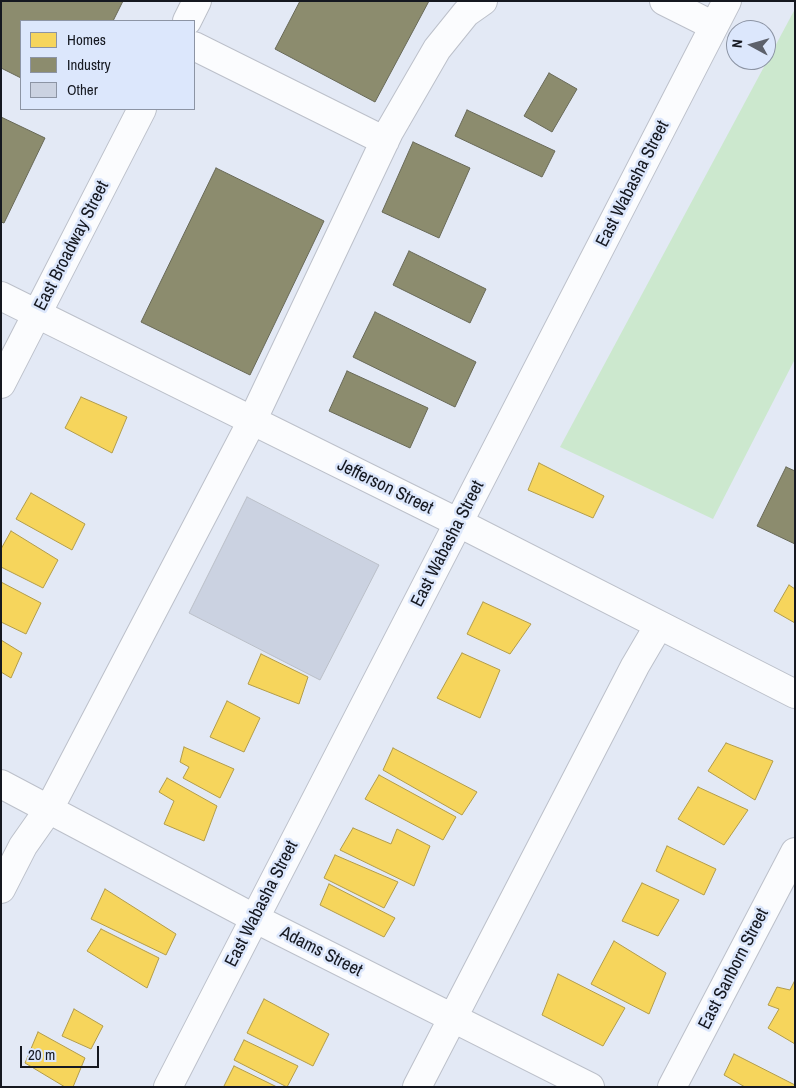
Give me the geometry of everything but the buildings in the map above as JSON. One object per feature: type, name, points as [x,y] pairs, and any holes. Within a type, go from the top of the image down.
[{"type":"street","points":[[188,20],[197,1]]},
{"type":"street","points":[[1,889],[23,846],[49,809],[252,421],[385,141],[437,49],[466,14],[483,1]]},
{"type":"street","points":[[664,1],[714,26]]},
{"type":"street","name":"East Wabasha Street","points":[[168,1087],[726,1]]},
{"type":"street","points":[[195,46],[385,141]]},
{"type":"street","name":"East Broadway Street","points":[[1,384],[141,110]]},
{"type":"street","name":"Jefferson Street","points":[[1,296],[459,523],[795,694]]},
{"type":"street","points":[[417,1087],[631,675],[659,625]]},
{"type":"street","name":"Adams Street","points":[[1,784],[254,918],[590,1087]]},
{"type":"street","name":"East Sanborn Street","points":[[672,1087],[795,852]]},
{"type":"green space","points":[[795,9],[795,359],[713,519],[560,447],[762,70],[776,70],[776,44]]}]
